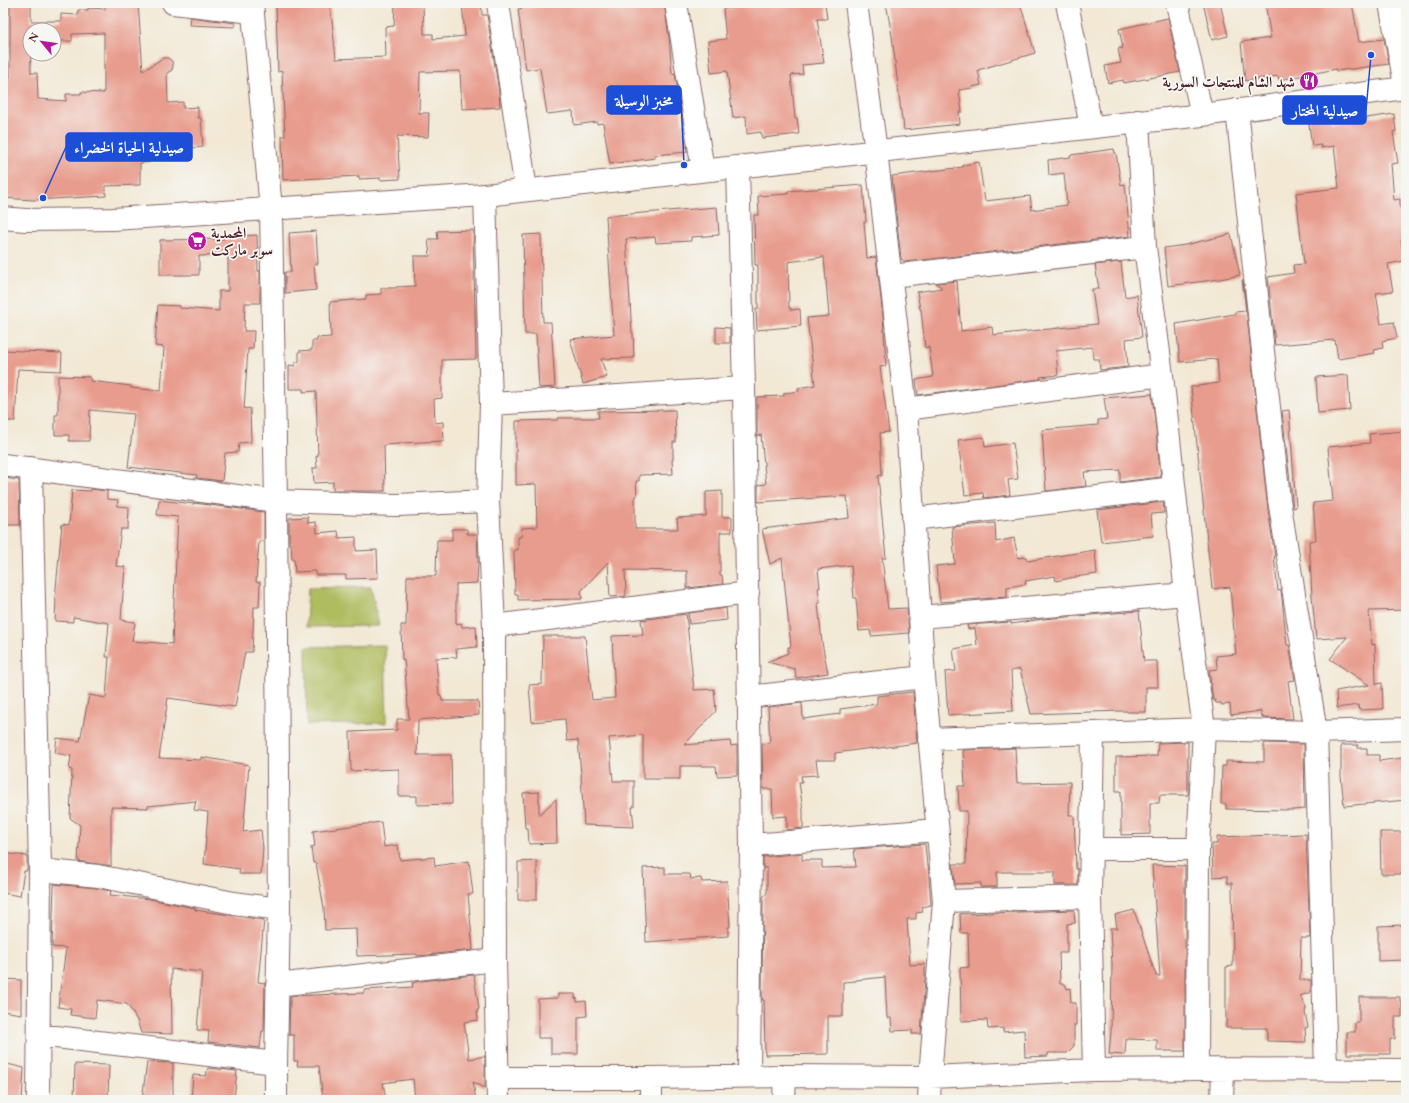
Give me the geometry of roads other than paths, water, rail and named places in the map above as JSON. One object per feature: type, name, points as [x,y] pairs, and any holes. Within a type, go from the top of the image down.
[{"type":"street","points":[[173,3],[253,7],[271,209],[276,501],[279,909],[276,1100]]},
{"type":"street","points":[[498,3],[526,190]]},
{"type":"street","points":[[676,3],[703,170]]},
{"type":"street","points":[[856,3],[876,151],[906,409],[924,678],[944,901],[929,1100]]},
{"type":"street","points":[[1067,3],[1091,127]]},
{"type":"street","points":[[1177,3],[1202,114]]},
{"type":"street","points":[[3,218],[25,220],[113,219],[484,195],[1091,127],[1406,89],[1390,3]]},
{"type":"street","points":[[1237,110],[1279,500],[1316,732],[1326,1069]]},
{"type":"street","points":[[1138,121],[1145,247],[1162,375],[1186,594],[1204,729],[1198,849],[1197,1069]]},
{"type":"street","points":[[738,167],[748,593],[748,697],[751,845],[750,1076]]},
{"type":"street","points":[[484,195],[491,404],[488,502],[494,626],[495,960],[498,1100]]},
{"type":"street","points":[[891,276],[1145,247]]},
{"type":"street","points":[[906,409],[1162,375]]},
{"type":"street","points":[[491,404],[744,388]]},
{"type":"street","points":[[3,465],[276,501],[396,505],[488,502]]},
{"type":"street","points":[[31,468],[40,870],[38,1100]]},
{"type":"street","points":[[913,519],[1174,488]]},
{"type":"street","points":[[494,626],[748,593]]},
{"type":"street","points":[[920,617],[1186,594]]},
{"type":"street","points":[[748,697],[924,678]]},
{"type":"street","points":[[929,739],[1204,729],[1316,732],[1406,730]]},
{"type":"street","points":[[1092,734],[1090,897],[1094,1070]]},
{"type":"street","points":[[751,845],[937,830]]},
{"type":"street","points":[[1090,849],[1198,849]]},
{"type":"street","points":[[40,870],[98,876],[279,909]]},
{"type":"street","points":[[944,901],[1090,897]]},
{"type":"street","points":[[277,985],[495,960]]},
{"type":"street","points":[[39,1035],[276,1063]]},
{"type":"street","points":[[498,1078],[651,1078],[750,1076],[930,1077],[1094,1070],[1197,1069],[1406,1070]]},
{"type":"street","points":[[1222,1100],[1223,1070]]},
{"type":"street","points":[[784,1100],[785,1076]]},
{"type":"street","points":[[651,1078],[651,1100]]},
{"type":"place","name":"صيدلية المختار","points":[[1371,55]]},
{"type":"place","name":"شهد الشام للمنتجات السورية","points":[[1309,81]]},
{"type":"place","name":"مخبز الوسيلة","points":[[684,165]]},
{"type":"place","name":"صيدلية الحياة الخضراء","points":[[43,198]]},
{"type":"place","name":"المحمدية سوبر ماركت","points":[[197,241]]}]
